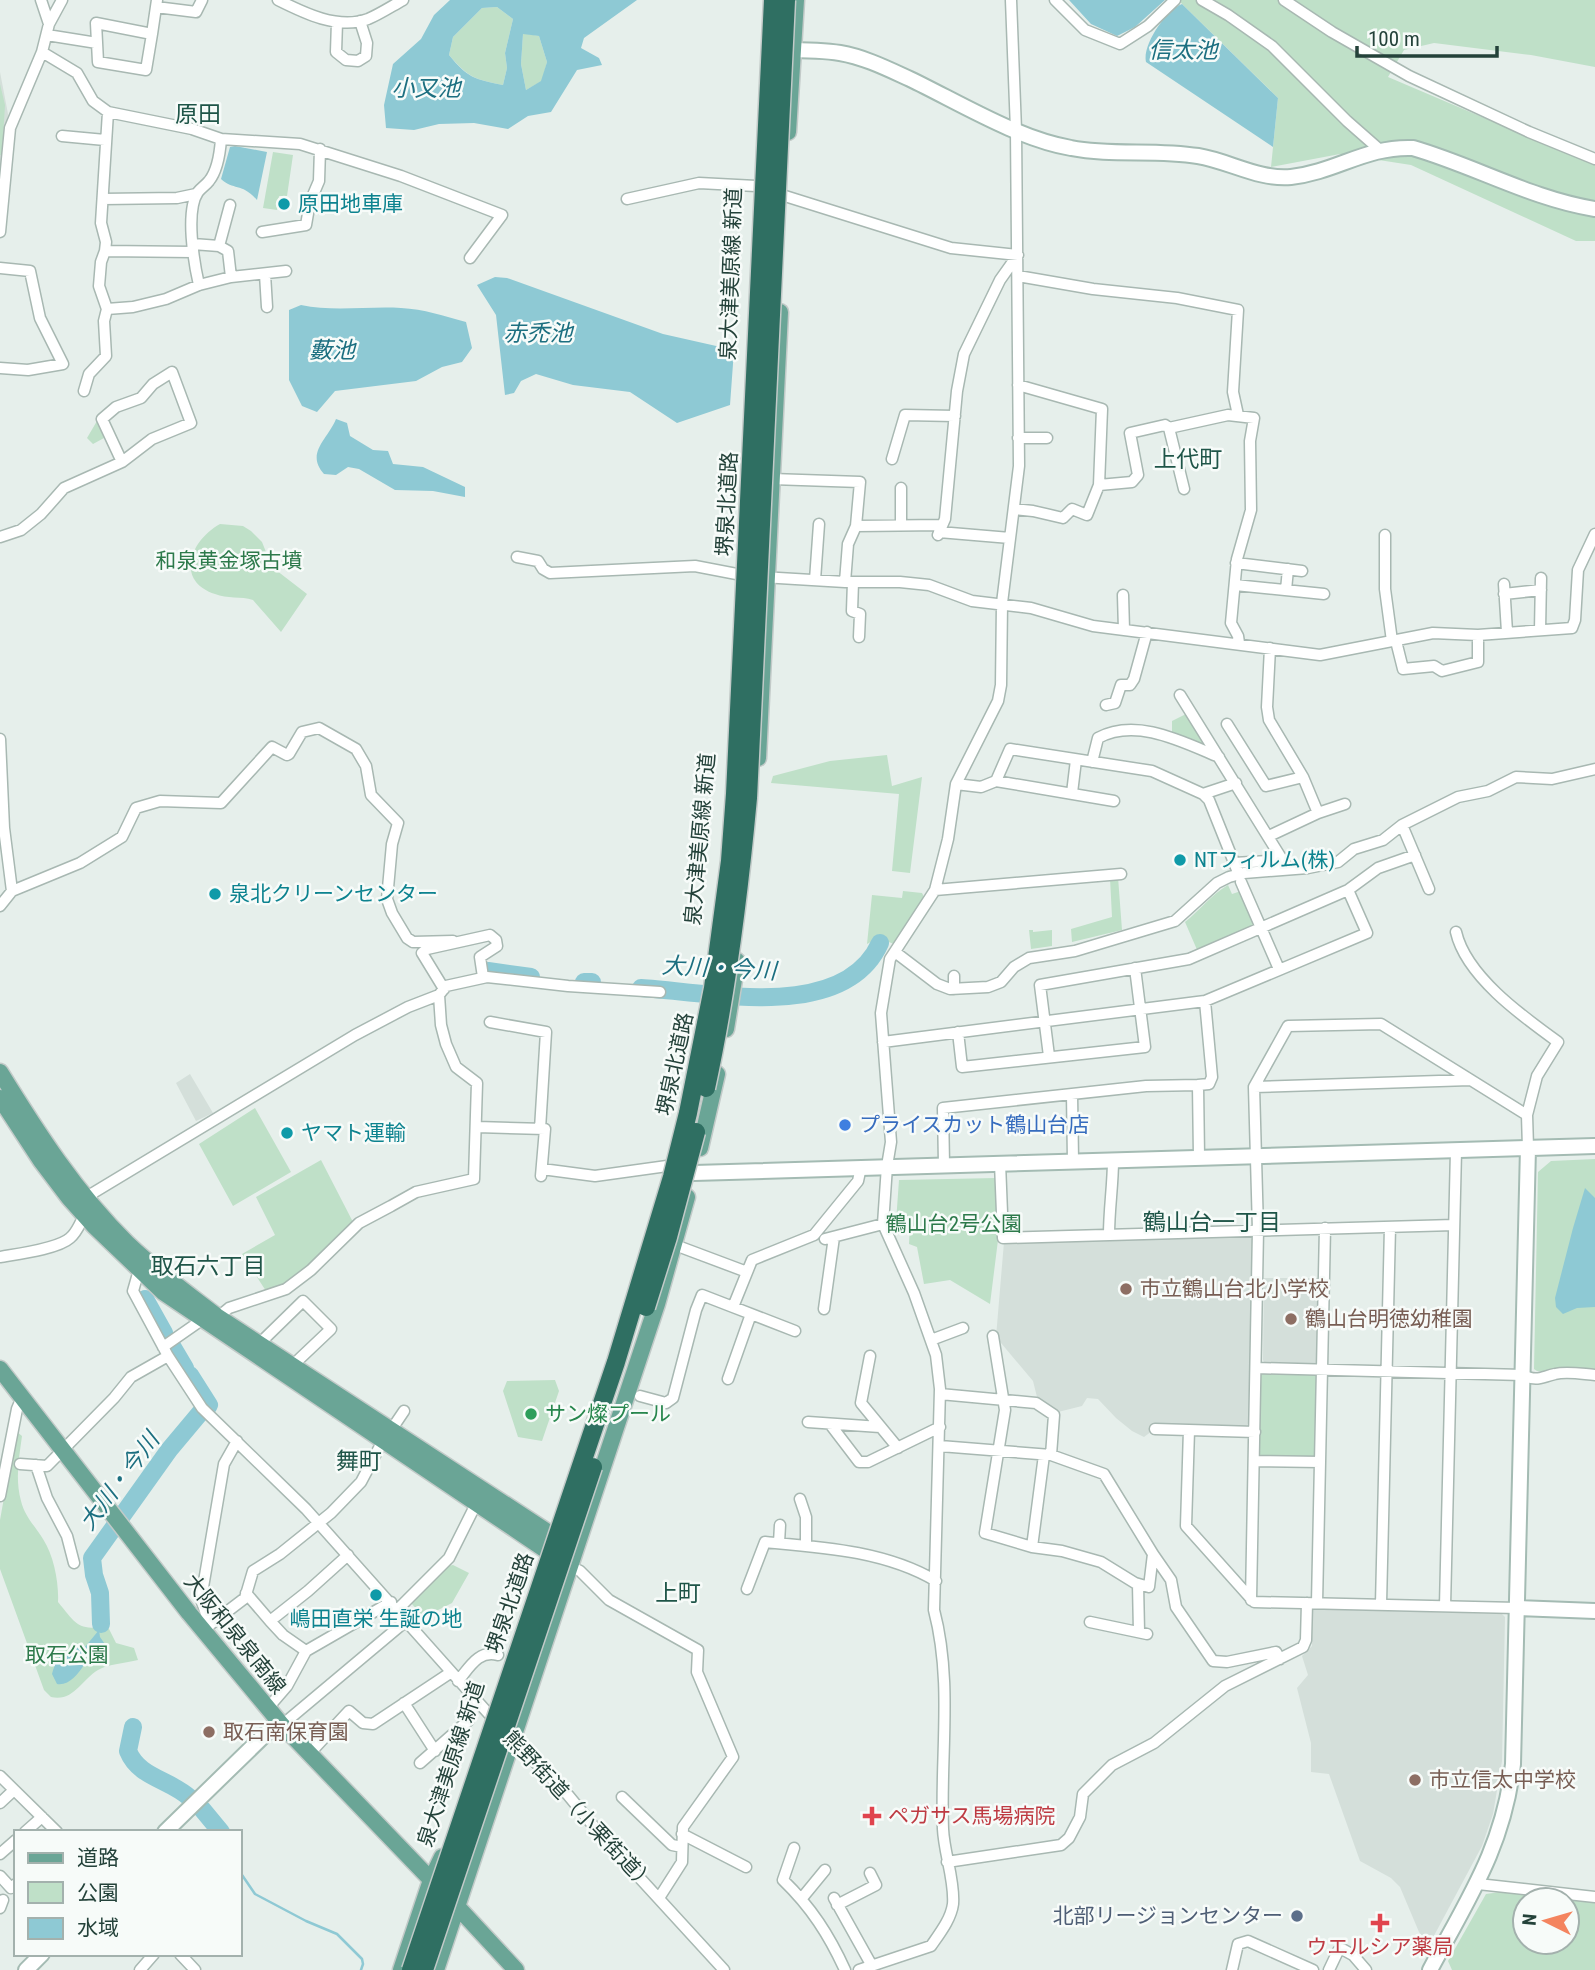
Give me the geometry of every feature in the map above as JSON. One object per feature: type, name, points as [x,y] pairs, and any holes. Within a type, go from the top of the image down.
[{"type":"highway","name":"堺泉北道路","points":[[408,1962],[636,1300],[688,1113],[713,988],[728,874],[736,780],[773,0]]},
{"type":"highway","name":"堺泉北道路","points":[[424,1970],[668,1237],[700,1115],[723,1001],[735,928],[748,797],[786,0]]},
{"type":"main road","name":"泉大津美原線 新道","points":[[399,1970],[408,1962],[431,1880],[440,1863],[616,1337],[667,1166],[687,1086],[719,894],[726,811],[765,0]]},
{"type":"main road","points":[[438,1965],[675,1245],[731,1006],[754,815],[796,0]]},
{"type":"main road","points":[[0,1072],[87,1208],[139,1270],[163,1292],[573,1558]]},
{"type":"main road","points":[[0,1098],[41,1161],[87,1208],[218,1317],[293,1365],[476,1504],[547,1541]]},
{"type":"main road","name":"大阪和泉泉南線","points":[[0,1369],[268,1708],[516,1970]]},
{"type":"street","points":[[41,0],[49,24]]},
{"type":"street","points":[[0,232],[10,128],[42,52],[49,24],[62,0]]},
{"type":"street","points":[[152,34],[96,23],[99,62],[146,70],[152,34],[156,4],[196,12],[202,0]]},
{"type":"street","points":[[278,0],[305,14],[337,22],[360,21],[403,0]]},
{"type":"street","points":[[859,1970],[931,1947],[951,1914],[954,1900],[943,1838],[941,1787],[947,1703],[941,1635],[934,1610],[940,1394],[936,1355],[931,1340],[914,1293],[883,1224],[891,1142],[881,1013],[890,959],[935,890],[948,839],[956,784],[998,701],[1001,685],[1002,603],[1019,466],[1016,130],[1011,0]]},
{"type":"street","points":[[1055,0],[1085,30],[1120,44],[1148,26],[1175,0]]},
{"type":"street","points":[[1202,0],[1272,46],[1380,150]]},
{"type":"street","points":[[1284,0],[1332,32],[1409,76],[1595,159]]},
{"type":"street","points":[[337,22],[336,52],[346,60],[358,61],[366,56],[367,43],[360,21]]},
{"type":"street","points":[[47,35],[97,43]]},
{"type":"street","points":[[763,51],[841,53],[863,59],[1016,130],[1045,142],[1073,149],[1198,156],[1265,175],[1287,177],[1318,173],[1365,153],[1393,147],[1413,148],[1546,197],[1595,209]]},
{"type":"street","points":[[42,52],[77,73],[93,101],[108,112],[192,129],[221,139],[300,144],[320,149],[453,194],[502,215],[470,258]]},
{"type":"street","points":[[84,391],[89,374],[106,356],[104,321],[107,309],[99,286],[106,242],[101,223],[108,112]]},
{"type":"street","points":[[62,136],[105,140]]},
{"type":"street","points":[[103,199],[177,198],[196,194],[212,178],[220,155],[221,139]]},
{"type":"street","points":[[262,232],[306,225],[310,202],[319,181],[320,149]]},
{"type":"street","points":[[626,199],[699,183],[756,186]]},
{"type":"street","points":[[196,194],[192,213],[193,248],[199,285]]},
{"type":"street","points":[[785,195],[951,248],[1018,255]]},
{"type":"street","points":[[219,246],[230,205]]},
{"type":"street","points":[[105,251],[219,246],[228,251],[231,277]]},
{"type":"street","points":[[940,531],[945,519],[964,354],[988,302],[1018,255]]},
{"type":"street","points":[[0,268],[30,271],[40,318],[63,364],[28,370],[0,368]]},
{"type":"street","points":[[107,309],[133,307],[166,299],[199,285],[231,277],[286,271]]},
{"type":"street","points":[[265,274],[267,307]]},
{"type":"street","points":[[1018,276],[1093,289],[1177,298],[1238,310],[1233,392],[1238,415]]},
{"type":"street","points":[[0,537],[21,530],[41,514],[64,488],[122,462],[152,439],[191,423],[172,372],[153,384],[141,398],[116,407],[102,419],[122,462]]},
{"type":"street","points":[[1014,509],[1063,518],[1072,509],[1087,514],[1099,485],[1102,409],[1018,384]]},
{"type":"street","points":[[892,459],[905,415],[955,416]]},
{"type":"street","points":[[1099,485],[1132,482],[1138,475],[1130,433],[1165,425],[1169,428],[1238,415],[1254,418],[1250,440],[1251,510],[1236,564],[1231,623],[1239,643]]},
{"type":"street","points":[[1169,428],[1184,489]]},
{"type":"street","points":[[1018,438],[1046,438]]},
{"type":"street","points":[[772,479],[860,482],[856,526],[848,544],[852,611],[860,614],[859,637]]},
{"type":"street","points":[[901,488],[901,525]]},
{"type":"street","points":[[815,580],[819,524]]},
{"type":"street","points":[[856,526],[901,525],[1010,538]]},
{"type":"street","points":[[517,557],[538,561],[543,569],[550,573],[695,566],[739,576],[929,585],[972,601],[1031,608],[1093,626],[1320,655],[1433,633],[1478,635],[1572,628],[1575,620],[1578,570],[1595,534]]},
{"type":"street","points":[[1385,535],[1385,589],[1394,641],[1403,669],[1434,667],[1442,671],[1478,662],[1478,635]]},
{"type":"street","points":[[1236,564],[1302,571]]},
{"type":"street","points":[[1286,590],[1288,569]]},
{"type":"street","points":[[1540,629],[1541,578]]},
{"type":"street","points":[[1235,585],[1324,594]]},
{"type":"street","points":[[1507,632],[1504,589],[1541,590]]},
{"type":"street","points":[[1123,595],[1124,630]]},
{"type":"street","points":[[1106,705],[1115,703],[1121,685],[1129,685],[1134,679],[1147,632]]},
{"type":"street","points":[[1270,648],[1267,708],[1269,720],[1303,777],[1318,813]]},
{"type":"street","points":[[1180,695],[1286,865]]},
{"type":"street","points":[[1227,724],[1266,786],[1303,777]]},
{"type":"street","points":[[0,906],[12,891],[80,863],[122,837],[136,808],[160,801],[221,803],[272,747],[287,755],[302,732],[319,728],[356,749],[366,766],[371,795],[398,823],[392,844],[387,899],[407,938],[413,942],[453,941]]},
{"type":"street","points":[[1092,762],[1098,738],[1116,730],[1162,734],[1220,757]]},
{"type":"street","points":[[0,739],[4,828],[12,891]]},
{"type":"street","points":[[996,781],[1010,749],[1152,771],[1203,794],[1209,800],[1279,970]]},
{"type":"street","points":[[1072,793],[1076,760]]},
{"type":"street","points":[[1234,863],[1286,865],[1338,862],[1354,849],[1383,840],[1402,825],[1458,797],[1488,791],[1516,777],[1552,779],[1595,769]]},
{"type":"street","points":[[956,784],[981,786],[996,781],[1114,801]]},
{"type":"street","points":[[1203,794],[1237,783]]},
{"type":"street","points":[[1269,836],[1318,813],[1345,804]]},
{"type":"street","points":[[1402,825],[1429,889]]},
{"type":"street","points":[[1049,1056],[1040,985],[1189,959],[1348,890],[1378,868],[1415,855]]},
{"type":"street","points":[[895,952],[937,984],[954,989],[988,987],[1001,982],[1014,967],[1029,958],[1075,951],[1175,922],[1217,883],[1286,865]]},
{"type":"street","points":[[935,890],[1121,874]]},
{"type":"street","points":[[883,1042],[1205,1001],[1367,933],[1348,890]]},
{"type":"street","points":[[1430,1970],[1478,1884],[1499,1836],[1510,1789],[1517,1608],[1527,1115],[1537,1076],[1558,1042],[1506,1002],[1486,982],[1459,945],[1456,932]]},
{"type":"street","points":[[218,1317],[229,1308],[286,1289],[311,1270],[359,1223],[399,1201],[416,1192],[474,1179],[477,1083],[460,1072],[446,1044],[441,1025],[442,992],[422,953],[427,949],[490,934],[496,940],[497,946],[480,957],[483,978]]},
{"type":"street","points":[[958,1032],[962,1067],[1145,1046],[1135,968]]},
{"type":"street","points":[[954,976],[954,989]]},
{"type":"street","points":[[0,1257],[40,1250],[70,1238],[93,1193],[355,1035],[442,992],[446,986],[483,978],[660,992]]},
{"type":"street","points":[[944,1165],[943,1108],[1146,1086],[1209,1084],[1212,1077],[1205,1001]]},
{"type":"street","points":[[490,1022],[545,1032],[540,1129]]},
{"type":"street","points":[[1251,1600],[1258,1230],[1254,1087],[1288,1026],[1381,1024],[1527,1115]]},
{"type":"street","points":[[1254,1087],[1470,1080]]},
{"type":"street","points":[[1198,1085],[1199,1157]]},
{"type":"street","points":[[1072,1094],[1073,1161]]},
{"type":"street","points":[[477,1127],[545,1129],[542,1173],[594,1176],[667,1166],[694,1173],[1595,1146]]},
{"type":"street","points":[[1445,1606],[1456,1150]]},
{"type":"street","points":[[1109,1235],[1113,1160]]},
{"type":"street","points":[[1000,1163],[1003,1238],[1454,1225]]},
{"type":"street","points":[[733,1307],[752,1260],[814,1235],[858,1181],[861,1167]]},
{"type":"street","points":[[824,1309],[829,1238],[883,1224]]},
{"type":"street","points":[[1381,1604],[1390,1227]]},
{"type":"street","points":[[947,1862],[1061,1845],[1069,1838],[1080,1817],[1083,1794],[1112,1765],[1154,1743],[1225,1686],[1303,1647],[1312,1603],[1320,1462],[1325,1228]]},
{"type":"street","points":[[675,1245],[747,1272]]},
{"type":"street","points":[[139,1270],[133,1291],[166,1351],[205,1410],[319,1524],[394,1606]]},
{"type":"street","points":[[640,1395],[666,1403],[673,1398],[702,1295],[795,1331]]},
{"type":"street","points":[[259,1344],[303,1301],[331,1329],[293,1365]]},
{"type":"street","points":[[728,1379],[751,1314]]},
{"type":"street","points":[[20,1464],[47,1466],[131,1377],[166,1351],[201,1318]]},
{"type":"street","points":[[931,1340],[963,1328]]},
{"type":"street","points":[[993,1336],[1005,1410],[985,1533],[1032,1547],[1101,1562],[1138,1584],[1149,1587],[1153,1553]]},
{"type":"street","points":[[870,1356],[861,1403],[898,1448]]},
{"type":"street","points":[[1256,1368],[1522,1375],[1530,1378],[1546,1378],[1553,1374],[1595,1375]]},
{"type":"street","points":[[940,1394],[1036,1403],[1054,1415],[1032,1547]]},
{"type":"street","points":[[0,1496],[22,1396]]},
{"type":"street","points":[[237,1441],[223,1464],[202,1586],[201,1600],[206,1628],[245,1598],[253,1571],[319,1524],[361,1482],[387,1435],[404,1411]]},
{"type":"street","points":[[808,1422],[880,1427]]},
{"type":"street","points":[[830,1424],[859,1462],[868,1462],[940,1427]]},
{"type":"street","points":[[1155,1429],[1255,1432]]},
{"type":"street","points":[[1189,1430],[1186,1527],[1254,1602],[1595,1611]]},
{"type":"street","points":[[940,1446],[1047,1455],[1104,1475],[1171,1580],[1176,1607],[1213,1661],[1276,1652],[1280,1659]]},
{"type":"street","points":[[1254,1461],[1320,1462]]},
{"type":"street","points":[[36,1465],[47,1498],[67,1536],[74,1563]]},
{"type":"street","points":[[800,1499],[806,1517],[806,1546]]},
{"type":"street","points":[[268,1708],[287,1686],[306,1651],[394,1606],[449,1558],[476,1504]]},
{"type":"street","points":[[779,1543],[780,1525]]},
{"type":"street","points":[[747,1589],[765,1542],[886,1560],[920,1572],[936,1581]]},
{"type":"street","points":[[270,1621],[348,1555]]},
{"type":"street","points":[[573,1558],[580,1571],[609,1600],[698,1650],[697,1672],[733,1757],[684,1827],[682,1862],[659,1898]]},
{"type":"street","points":[[1090,1622],[1143,1633],[1138,1584]]},
{"type":"street","points":[[246,1593],[283,1635],[306,1651]]},
{"type":"street","name":"熊野街道（小栗街道）","points":[[394,1606],[489,1716],[568,1795],[605,1840],[724,1970]]},
{"type":"street","points":[[167,1830],[281,1723],[406,1621]]},
{"type":"street","points":[[310,1754],[349,1711],[363,1723],[373,1724],[404,1703],[454,1677],[482,1654],[498,1656]]},
{"type":"street","points":[[404,1703],[435,1751]]},
{"type":"street","points":[[420,1763],[469,1720]]},
{"type":"street","points":[[0,1776],[55,1830]]},
{"type":"street","points":[[0,1803],[14,1790]]},
{"type":"street","points":[[622,1797],[673,1845],[682,1847]]},
{"type":"street","points":[[27,1830],[42,1817]]},
{"type":"street","points":[[682,1834],[746,1867]]},
{"type":"street","points":[[0,1854],[14,1842]]},
{"type":"street","points":[[794,1848],[783,1880],[802,1898],[832,1940],[845,1970]]},
{"type":"street","points":[[802,1898],[825,1870]]},
{"type":"street","points":[[870,1873],[876,1885],[835,1902],[872,1966]]},
{"type":"street","points":[[0,1876],[12,1888],[14,1886]]},
{"type":"street","points":[[1478,1884],[1595,1897]]},
{"type":"street","points":[[1232,1970],[1238,1944],[1242,1941],[1248,1941],[1314,1970]]},
{"type":"street","points":[[1329,1970],[1338,1951],[1342,1949],[1353,1955],[1366,1970]]},
{"type":"street","points":[[26,1970],[39,1956]]},
{"type":"street","points":[[140,1970],[151,1956]]},
{"type":"street","points":[[182,1956],[195,1970]]},
{"type":"shaded area","points":[[0,72],[8,114],[0,198]]},
{"type":"shaded area","points":[[190,1074],[213,1113],[196,1121],[176,1083]]},
{"type":"shaded area","name":"市立鶴山台北小学校","points":[[1248,1235],[1252,1239],[1249,1423],[1245,1427],[1152,1431],[1144,1437],[1116,1418],[1098,1399],[1087,1398],[1082,1406],[1058,1412],[1037,1397],[1033,1381],[996,1337],[1004,1242]]},
{"type":"shaded area","name":"鶴山台明徳幼稚園","points":[[1264,1278],[1319,1278],[1318,1362],[1314,1366],[1265,1364]]},
{"type":"shaded area","name":"市立信太中学校","points":[[1311,1609],[1502,1614],[1505,1617],[1502,1761],[1493,1814],[1482,1846],[1429,1945],[1419,1932],[1400,1887],[1391,1878],[1360,1861],[1329,1774],[1311,1772],[1311,1743],[1297,1688],[1308,1675],[1302,1656],[1312,1646]]},
{"type":"green space","points":[[1178,0],[1595,0],[1595,67],[1531,55],[1434,43],[1404,50],[1388,77],[1555,148],[1595,162],[1595,241],[1576,241],[1411,165],[1340,154],[1271,167],[1278,98]]},
{"type":"green space","points":[[497,7],[513,19],[505,53],[507,68],[503,85],[473,76],[449,55],[453,37],[482,8]]},
{"type":"green space","points":[[523,33],[539,36],[547,62],[542,81],[526,90],[521,64]]},
{"type":"green space","points":[[0,84],[5,105],[2,155],[0,155]]},
{"type":"green space","points":[[273,152],[293,155],[287,196],[279,196],[277,210],[263,208]]},
{"type":"green space","points":[[97,421],[104,438],[93,444],[87,438]]},
{"type":"green space","name":"和泉黄金塚古墳","points":[[220,524],[243,526],[251,531],[262,542],[272,567],[307,594],[281,632],[253,600],[215,594],[202,588],[194,579],[191,560],[195,549],[210,531]]},
{"type":"green space","points":[[1188,713],[1207,742],[1204,747],[1172,732],[1172,721]]},
{"type":"green space","points":[[887,755],[892,786],[922,777],[910,873],[892,871],[899,794],[771,783],[773,776],[830,761]]},
{"type":"green space","points":[[1118,877],[1122,930],[1072,942],[1071,929],[1112,917],[1110,878]]},
{"type":"green space","points":[[1228,885],[1232,894],[1241,891],[1255,924],[1253,928],[1198,952],[1185,922]]},
{"type":"green space","points":[[903,891],[922,893],[924,897],[894,944],[878,938],[867,944],[872,895],[902,898]]},
{"type":"green space","points":[[1029,930],[1052,930],[1052,946],[1031,949]]},
{"type":"green space","points":[[255,1108],[291,1172],[233,1206],[199,1144]]},
{"type":"green space","points":[[1595,1159],[1595,1372],[1537,1371],[1534,1369],[1538,1172],[1551,1161]]},
{"type":"green space","points":[[321,1160],[354,1224],[287,1284],[266,1291],[242,1254],[275,1235],[256,1197]]},
{"type":"green space","name":"鶴山台2号公園","points":[[996,1178],[998,1240],[990,1304],[950,1280],[924,1284],[917,1247],[909,1244],[910,1224],[896,1222],[899,1180]]},
{"type":"green space","points":[[1265,1372],[1313,1373],[1317,1377],[1316,1456],[1311,1459],[1263,1457],[1258,1453],[1260,1376]]},
{"type":"green space","name":"サン燦プール","points":[[555,1380],[559,1391],[542,1441],[518,1437],[503,1391],[507,1381]]},
{"type":"green space","name":"取石公園","points":[[16,1431],[22,1436],[19,1493],[28,1517],[43,1539],[53,1561],[58,1602],[78,1624],[90,1628],[108,1627],[116,1643],[134,1648],[138,1660],[102,1668],[71,1693],[59,1698],[51,1697],[44,1690],[0,1569],[0,1520]]},
{"type":"green space","points":[[453,1565],[469,1573],[452,1603],[430,1614],[422,1622],[417,1617],[420,1613],[411,1603],[448,1566]]},
{"type":"green space","points":[[1511,1893],[1511,1956],[1581,1956],[1581,1900],[1595,1901],[1595,1970],[1452,1970],[1448,1961],[1486,1894]]},
{"type":"water","name":"小又池","points":[[450,0],[637,0],[584,38],[581,48],[599,58],[602,65],[577,70],[551,112],[528,116],[508,129],[474,123],[439,124],[414,130],[386,128],[384,105],[393,64],[421,39],[434,15]],"holes":[[[497,7],[513,19],[505,53],[507,68],[503,85],[472,76],[461,69],[449,55],[453,37],[482,8]],[[523,34],[539,36],[547,62],[541,81],[526,90],[521,64]]]},
{"type":"water","points":[[1069,0],[1165,0],[1135,27],[1117,36],[1091,24]]},
{"type":"water","name":"信太池","points":[[1182,4],[1278,98],[1273,147],[1146,62],[1148,47],[1156,29],[1169,13]]},
{"type":"water","points":[[230,147],[267,152],[257,200],[246,191],[221,179]]},
{"type":"water","name":"赤禿池","points":[[495,277],[507,278],[663,334],[734,350],[730,405],[677,423],[630,392],[573,385],[536,374],[521,381],[514,393],[505,395],[496,315],[477,285]]},
{"type":"water","name":"藪池","points":[[301,305],[325,308],[401,308],[434,313],[466,322],[472,348],[462,362],[442,367],[416,381],[335,391],[317,412],[302,406],[289,380],[289,310]]},
{"type":"water","points":[[336,419],[347,423],[350,436],[373,450],[388,451],[393,464],[423,467],[465,487],[465,497],[433,491],[395,490],[359,469],[348,467],[336,475],[324,474],[319,466],[317,453]]},
{"type":"water","points":[[1585,1188],[1595,1198],[1595,1307],[1577,1308],[1563,1314],[1556,1307],[1555,1298]]},
{"type":"water","points":[[99,1630],[100,1637],[109,1650],[94,1647],[82,1658],[84,1665],[76,1675],[65,1683],[57,1684],[52,1674],[63,1653],[85,1647]]},
{"type":"waterway","name":"大川・今川","points":[[641,988],[737,997],[807,993],[837,984],[862,968],[880,943]]},
{"type":"waterway","name":"大川・今川","points":[[488,971],[531,977]]},
{"type":"waterway","name":"大川・今川","points":[[584,982],[592,982]]},
{"type":"waterway","name":"大川・今川","points":[[145,1299],[164,1333]]},
{"type":"waterway","name":"大川・今川","points":[[172,1346],[185,1368]]},
{"type":"waterway","name":"大川・今川","points":[[190,1375],[209,1405],[207,1408]]},
{"type":"waterway","name":"大川・今川","points":[[101,1624],[100,1593],[92,1558],[169,1450],[200,1413]]},
{"type":"waterway","name":"大川・今川","points":[[133,1727],[128,1751],[133,1760],[147,1773],[190,1798]]},
{"type":"waterway","name":"大川・今川","points":[[202,1809],[219,1830]]},
{"type":"waterway","points":[[242,1875],[255,1894],[337,1934],[362,1959],[361,1970]]},
{"type":"place","name":"原田地車庫","points":[[284,204]]},
{"type":"place","name":"NTフィルム(株)","points":[[1180,860]]},
{"type":"place","name":"泉北クリーンセンター","points":[[215,894]]},
{"type":"place","name":"プライスカット鶴山台店","points":[[845,1125]]},
{"type":"place","name":"ヤマト運輸","points":[[287,1133]]},
{"type":"place","name":"市立鶴山台北小学校","points":[[1126,1289]]},
{"type":"place","name":"鶴山台明徳幼稚園","points":[[1291,1319]]},
{"type":"place","name":"サン燦プール","points":[[531,1414]]},
{"type":"place","name":"嶋田直栄 生誕の地","points":[[376,1595]]},
{"type":"place","name":"取石南保育園","points":[[209,1732]]},
{"type":"place","name":"市立信太中学校","points":[[1415,1780]]},
{"type":"place","name":"ペガサス馬場病院","points":[[872,1816]]},
{"type":"place","name":"北部リージョンセンター","points":[[1297,1916]]},
{"type":"place","name":"ウエルシア薬局","points":[[1380,1923]]},
{"type":"district","name":"原田","points":[[198,114]]},
{"type":"district","name":"上代町","points":[[1188,459]]},
{"type":"district","name":"鶴山台一丁目","points":[[1212,1222]]},
{"type":"district","name":"取石六丁目","points":[[208,1266]]},
{"type":"district","name":"舞町","points":[[359,1461]]},
{"type":"district","name":"上町","points":[[678,1593]]}]
